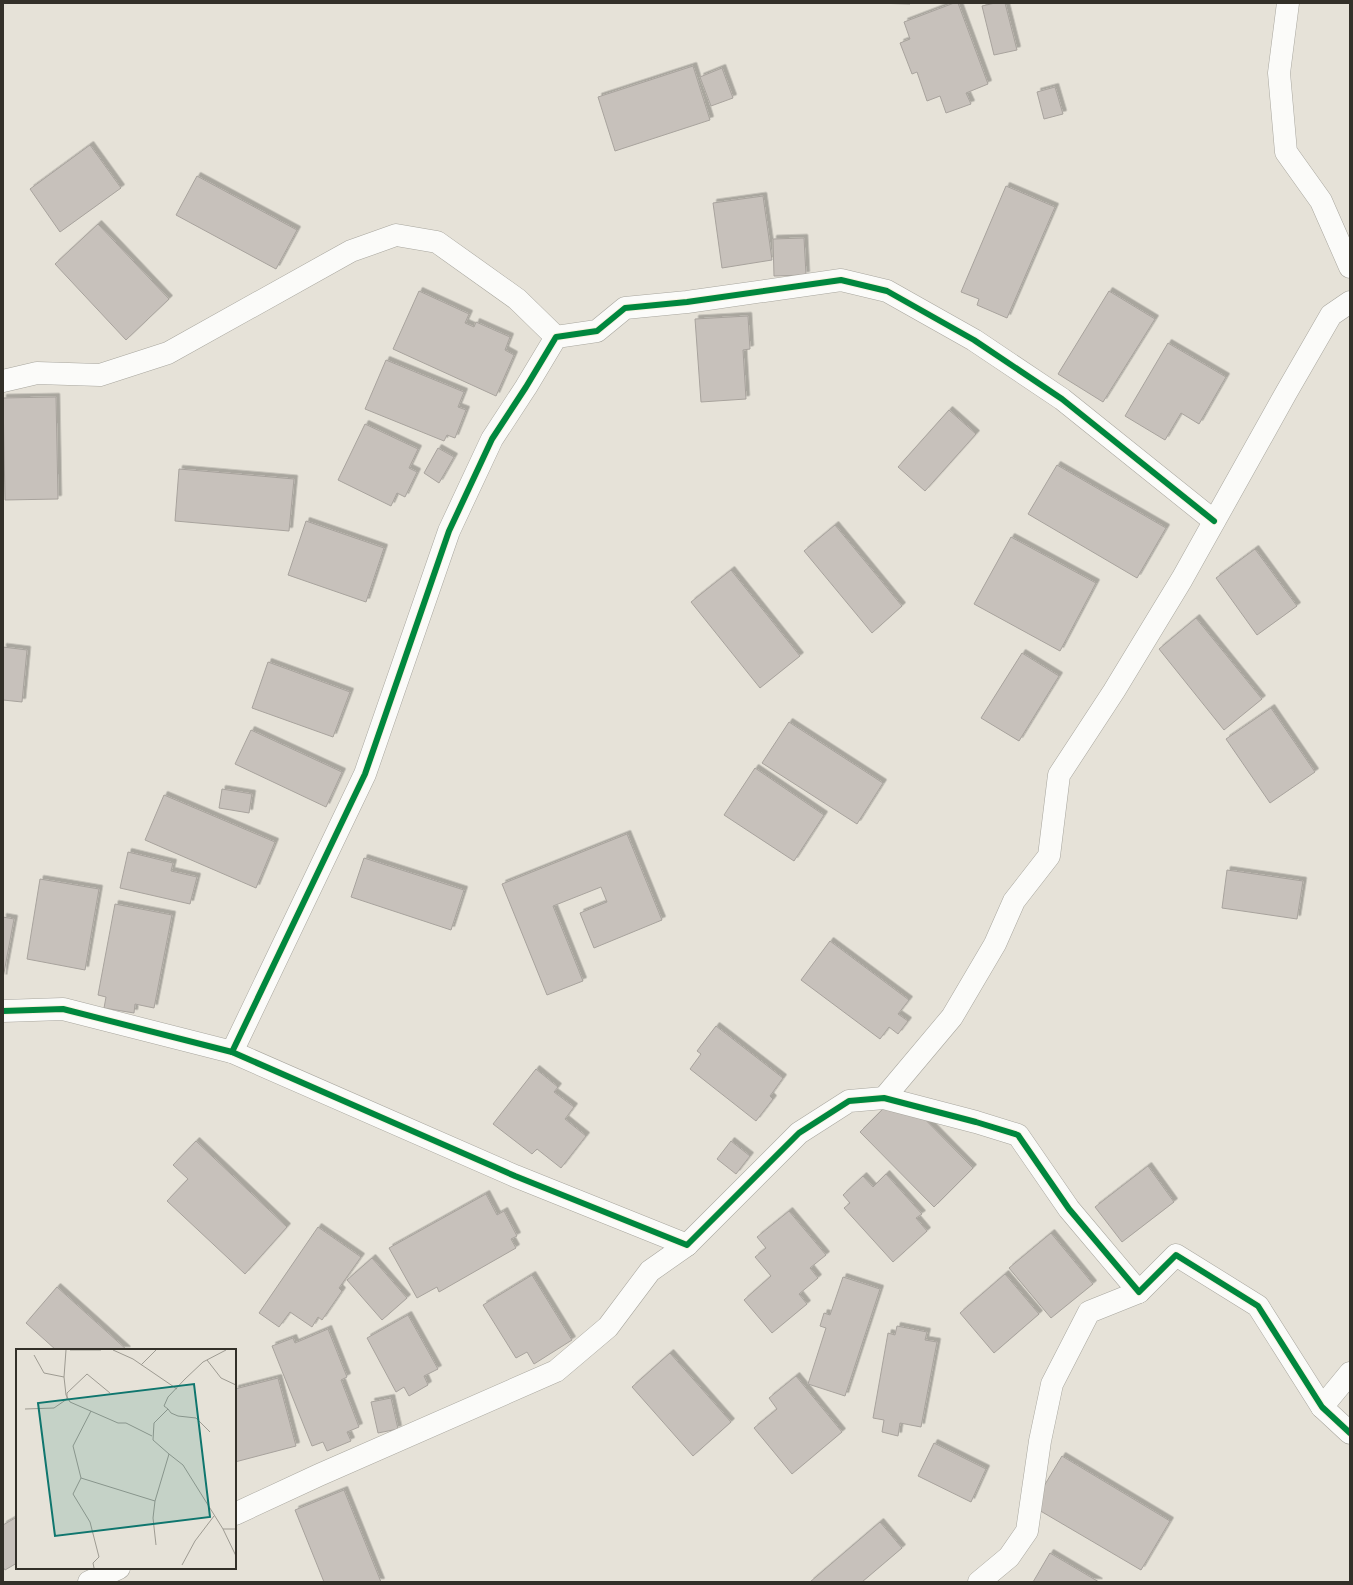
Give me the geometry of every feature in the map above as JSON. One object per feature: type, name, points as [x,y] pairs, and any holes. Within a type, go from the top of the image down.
[{"type":"street","points":[[1288,3],[1280,73],[1286,152],[1321,201],[1350,267]]},
{"type":"street","points":[[3,380],[37,373],[100,375],[168,353],[351,251],[396,235],[437,242],[517,299],[556,336]]},
{"type":"street","points":[[556,336],[596,331],[625,308],[687,302],[840,280],[887,291],[974,340],[1062,399],[1214,521]]},
{"type":"street","points":[[884,1098],[952,1018],[995,944],[1014,901],[1048,856],[1059,775],[1114,691],[1182,579],[1331,315],[1350,302]]},
{"type":"street","points":[[232,1052],[365,774],[449,530],[492,439],[526,387],[556,336]]},
{"type":"street","points":[[3,1011],[63,1009],[232,1052],[514,1176],[687,1245]]},
{"type":"street","points":[[236,1514],[320,1474],[556,1371],[608,1327],[650,1271],[687,1245],[799,1133],[849,1101],[884,1098],[976,1122],[1018,1135],[1069,1209],[1139,1292]]},
{"type":"street","points":[[979,1582],[1009,1557],[1027,1531],[1040,1441],[1052,1384],[1089,1312],[1139,1292],[1176,1255],[1258,1306],[1322,1407],[1350,1433]]},
{"type":"street","points":[[1322,1407],[1350,1373]]},
{"type":"street","points":[[89,1582],[117,1569]]},
{"type":"building","points":[[871,3],[910,3],[910,4]]},
{"type":"building","points":[[954,3],[958,3],[988,84],[966,93],[971,104],[946,113],[940,96],[927,101],[917,72],[912,74],[900,43],[910,39],[904,22]]},
{"type":"building","points":[[995,3],[1005,3],[1017,50],[994,55],[982,6]]},
{"type":"building","points":[[693,66],[710,120],[615,151],[598,97]]},
{"type":"building","points":[[722,68],[733,98],[711,106],[700,77]]},
{"type":"building","points":[[1055,87],[1063,114],[1044,119],[1037,92]]},
{"type":"building","points":[[90,145],[121,188],[60,232],[30,189]]},
{"type":"building","points":[[197,176],[297,230],[276,269],[176,215]]},
{"type":"building","points":[[1006,186],[1055,207],[1007,318],[977,305],[979,299],[961,292]]},
{"type":"building","points":[[763,196],[772,260],[722,268],[713,203]]},
{"type":"building","points":[[98,224],[169,299],[126,340],[55,264]]},
{"type":"building","points":[[804,238],[806,275],[774,276],[773,239]]},
{"type":"building","points":[[419,291],[469,314],[465,323],[474,327],[476,322],[510,337],[505,350],[514,355],[496,396],[393,349]]},
{"type":"building","points":[[1109,291],[1155,319],[1103,402],[1058,374]]},
{"type":"building","points":[[748,316],[750,349],[743,350],[746,399],[701,402],[695,319]]},
{"type":"building","points":[[1168,343],[1226,377],[1199,424],[1181,413],[1165,440],[1125,416]]},
{"type":"building","points":[[386,360],[464,392],[458,407],[466,410],[455,438],[447,435],[444,441],[365,409]]},
{"type":"building","points":[[56,397],[58,499],[5,500],[3,398]]},
{"type":"building","points":[[949,410],[976,434],[925,491],[898,467]]},
{"type":"building","points":[[365,424],[418,449],[409,468],[417,472],[405,497],[397,493],[391,506],[338,480]]},
{"type":"building","points":[[438,448],[454,457],[439,483],[424,473]]},
{"type":"building","points":[[1057,465],[1166,528],[1137,578],[1028,514]]},
{"type":"building","points":[[179,469],[294,479],[289,531],[175,521]]},
{"type":"building","points":[[306,521],[384,548],[366,602],[288,575]]},
{"type":"building","points":[[835,525],[902,606],[872,633],[804,551]]},
{"type":"building","points":[[1011,537],[1096,583],[1060,651],[974,604]]},
{"type":"building","points":[[1255,549],[1297,606],[1257,635],[1216,578]]},
{"type":"building","points":[[731,570],[800,656],[760,688],[691,602]]},
{"type":"building","points":[[1196,618],[1262,699],[1224,730],[1159,649]]},
{"type":"building","points":[[3,647],[27,650],[22,702],[3,700]]},
{"type":"building","points":[[1022,653],[1059,676],[1019,741],[981,718]]},
{"type":"building","points":[[268,662],[350,692],[333,737],[252,708]]},
{"type":"building","points":[[1271,708],[1315,772],[1270,803],[1226,739]]},
{"type":"building","points":[[789,722],[883,783],[857,824],[762,763]]},
{"type":"building","points":[[251,730],[342,772],[326,807],[235,764]]},
{"type":"building","points":[[755,768],[824,815],[794,861],[724,815]]},
{"type":"building","points":[[222,789],[252,794],[249,813],[219,808]]},
{"type":"building","points":[[164,795],[275,842],[256,888],[145,840]]},
{"type":"building","points":[[627,834],[662,920],[594,948],[580,913],[607,902],[601,887],[553,906],[583,981],[547,995],[502,884]]},
{"type":"building","points":[[128,852],[173,863],[171,871],[197,877],[190,904],[120,888]]},
{"type":"building","points":[[364,858],[464,890],[451,930],[351,897]]},
{"type":"building","points":[[1227,870],[1303,881],[1297,919],[1222,908]]},
{"type":"building","points":[[40,879],[99,889],[85,970],[27,959]]},
{"type":"building","points":[[115,904],[172,915],[154,1008],[135,1004],[134,1013],[104,1008],[106,997],[98,995]]},
{"type":"building","points":[[3,917],[14,919],[3,978]]},
{"type":"building","points":[[830,941],[909,1000],[898,1014],[908,1021],[898,1034],[889,1027],[880,1039],[801,980]]},
{"type":"building","points":[[716,1026],[783,1078],[770,1096],[773,1099],[756,1121],[690,1069],[701,1054],[697,1051]]},
{"type":"building","points":[[536,1069],[558,1087],[554,1092],[574,1107],[565,1119],[586,1136],[561,1168],[537,1149],[532,1154],[493,1124]]},
{"type":"building","points":[[899,1093],[973,1168],[934,1207],[860,1132]]},
{"type":"building","points":[[196,1141],[287,1227],[245,1274],[167,1201],[188,1179],[173,1165]]},
{"type":"building","points":[[731,1141],[750,1156],[736,1174],[717,1159]]},
{"type":"building","points":[[1148,1166],[1174,1202],[1122,1242],[1095,1207]]},
{"type":"building","points":[[886,1174],[922,1214],[916,1218],[927,1231],[893,1262],[844,1208],[850,1203],[843,1195],[863,1176],[873,1187]]},
{"type":"building","points":[[486,1194],[497,1215],[504,1211],[517,1236],[511,1239],[516,1248],[439,1292],[437,1287],[417,1298],[389,1248]]},
{"type":"building","points":[[789,1211],[826,1255],[810,1268],[818,1278],[799,1294],[807,1304],[772,1333],[744,1300],[771,1276],[755,1257],[766,1248],[757,1237]]},
{"type":"building","points":[[318,1227],[361,1257],[339,1288],[342,1291],[322,1320],[318,1317],[312,1327],[290,1312],[279,1327],[259,1313]]},
{"type":"building","points":[[1051,1233],[1093,1284],[1051,1318],[1009,1268]]},
{"type":"building","points":[[372,1258],[407,1298],[382,1320],[347,1280]]},
{"type":"building","points":[[1005,1274],[1039,1314],[994,1353],[960,1313]]},
{"type":"building","points":[[532,1275],[572,1340],[534,1364],[527,1352],[516,1358],[483,1305]]},
{"type":"building","points":[[843,1277],[880,1289],[845,1396],[808,1384],[826,1328],[820,1326],[824,1313],[830,1315]]},
{"type":"building","points":[[57,1287],[126,1349],[55,1349],[26,1323]]},
{"type":"building","points":[[408,1315],[438,1369],[424,1376],[428,1385],[409,1396],[404,1387],[396,1392],[367,1338]]},
{"type":"building","points":[[897,1326],[927,1332],[925,1340],[937,1342],[921,1427],[900,1423],[898,1436],[882,1432],[884,1420],[873,1418],[888,1333],[895,1335]]},
{"type":"building","points":[[328,1329],[347,1377],[341,1380],[359,1427],[347,1432],[351,1441],[327,1451],[323,1442],[312,1446],[272,1346],[293,1338],[295,1343]]},
{"type":"building","points":[[670,1353],[731,1422],[693,1456],[632,1387]]},
{"type":"building","points":[[796,1376],[842,1432],[792,1474],[754,1428],[777,1409],[769,1398]]},
{"type":"building","points":[[278,1378],[296,1446],[236,1462],[236,1389]]},
{"type":"building","points":[[391,1398],[398,1429],[378,1433],[371,1402]]},
{"type":"building","points":[[934,1443],[986,1469],[971,1502],[918,1476]]},
{"type":"building","points":[[1062,1456],[1170,1521],[1141,1570],[1032,1506]]},
{"type":"building","points":[[344,1490],[381,1582],[324,1582],[295,1510]]},
{"type":"building","points":[[16,1518],[16,1564],[5,1570],[3,1567],[3,1525]]},
{"type":"building","points":[[880,1522],[902,1548],[862,1582],[810,1582]]},
{"type":"building","points":[[1050,1553],[1099,1582],[1033,1582]]},
{"type":"cycle path","points":[[232,1052],[365,774],[449,531],[492,439],[556,337],[597,331],[625,308],[687,302],[841,280],[887,291],[974,340],[1062,399],[1214,521]]},
{"type":"cycle path","points":[[3,1011],[63,1009],[232,1052],[515,1176],[687,1245],[799,1133],[849,1101],[884,1098],[976,1122],[1018,1135],[1069,1209],[1139,1292],[1176,1255],[1258,1306],[1322,1407],[1350,1433]]}]
